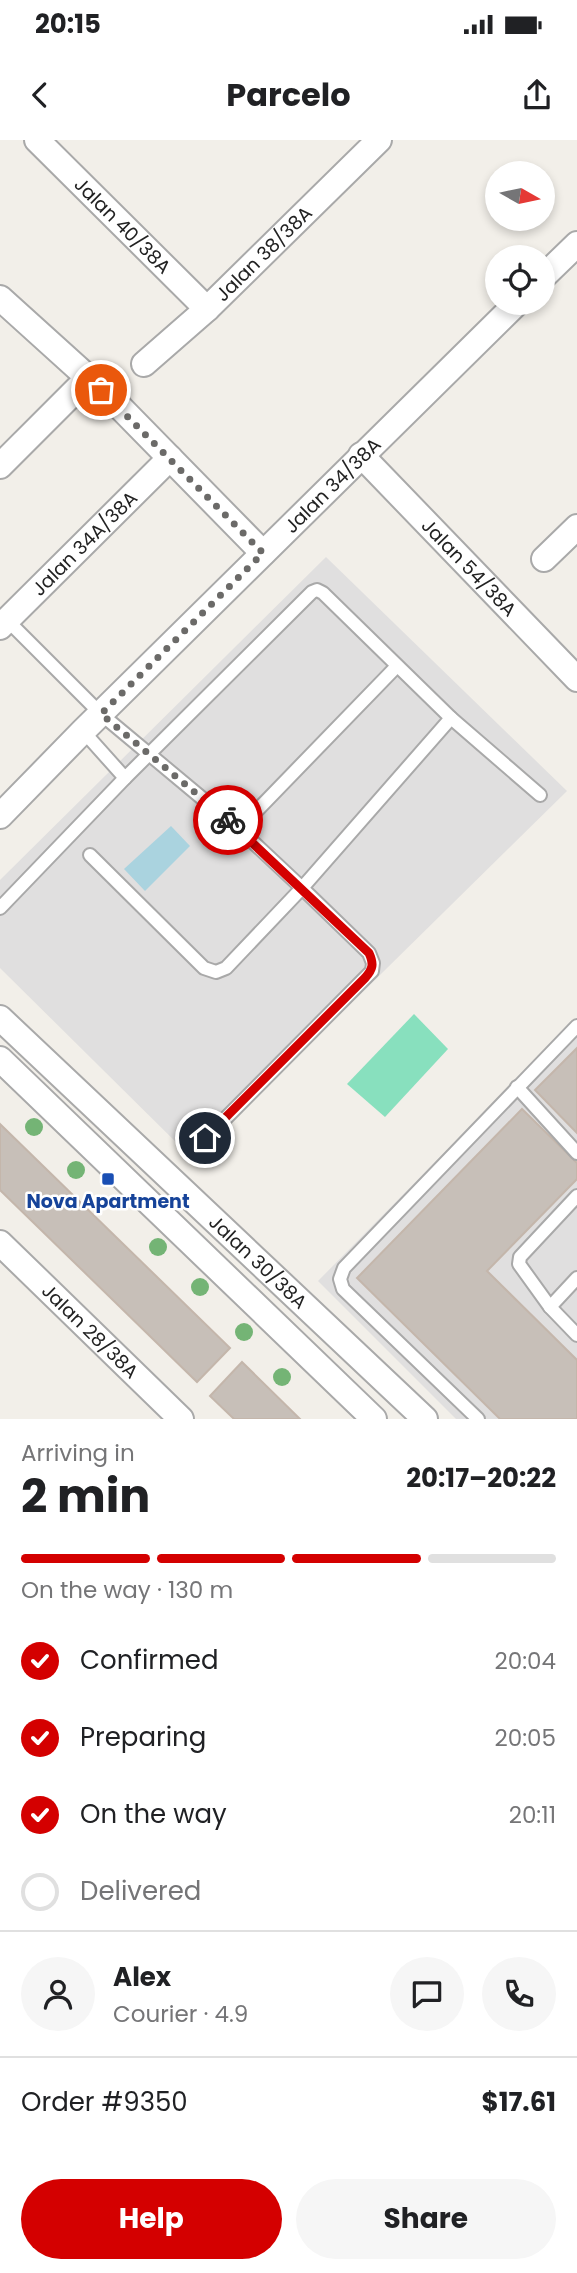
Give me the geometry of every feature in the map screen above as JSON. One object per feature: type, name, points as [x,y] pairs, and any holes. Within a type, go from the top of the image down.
[{"type":"street","name":"Jalan 40/38A","points":[[37,140],[208,309]]},
{"type":"street","name":"Jalan 38/38A","points":[[144,364],[208,309],[379,140]]},
{"type":"street","points":[[555,265],[577,244]]},
{"type":"street","points":[[0,298],[88,378],[263,553]]},
{"type":"street","name":"Jalan 34/38A","points":[[0,816],[505,315]]},
{"type":"street","points":[[0,466],[88,378]]},
{"type":"street","name":"Jalan 54/38A","points":[[361,456],[577,679]]},
{"type":"street","name":"Jalan 34A/38A","points":[[3,620],[170,458]]},
{"type":"street","points":[[544,559],[577,527]]},
{"type":"street","name":"Jalan 30/38A","points":[[0,1018],[425,1419]]},
{"type":"street","name":"Jalan 30/38A","points":[[0,1059],[374,1419]]},
{"type":"street","name":"Jalan 28/38A","points":[[0,1242],[181,1419]]},
{"type":"lane","points":[[0,908],[125,778],[317,590],[450,718],[540,795]]},
{"type":"lane","points":[[3,620],[101,714],[239,829],[369,953],[373,963],[372,971],[205,1138]]},
{"type":"lane","points":[[239,829],[397,666]]},
{"type":"lane","points":[[90,855],[204,968],[216,972],[226,968],[302,888],[450,718]]},
{"type":"lane","points":[[83,731],[125,778]]},
{"type":"lane","points":[[478,1419],[343,1289],[340,1279],[344,1268],[577,1026]]},
{"type":"lane","points":[[517,1087],[577,1153]]},
{"type":"lane","points":[[577,1196],[520,1257],[519,1264],[550,1307],[577,1335]]},
{"type":"lane","points":[[550,1307],[577,1278]]},
{"type":"shaded area","points":[[326,557],[567,791],[193,1159],[0,968],[0,880]]},
{"type":"shaded area","points":[[577,1018],[577,1419],[456,1419],[318,1281]]},
{"type":"green space","points":[[414,1014],[448,1049],[385,1117],[347,1084]]},
{"type":"water","points":[[171,826],[190,846],[145,891],[124,869]]},
{"type":"building","points":[[577,1048],[577,1133],[535,1090]]},
{"type":"building","points":[[522,1109],[577,1163],[577,1179],[487,1271],[577,1360],[577,1419],[500,1419],[357,1278]]},
{"type":"building","points":[[0,1124],[230,1348],[197,1382],[0,1190]]},
{"type":"building","points":[[242,1362],[300,1419],[234,1419],[210,1396]]},
{"type":"way so far","points":[[101,390],[263,553],[101,714],[228,820]]},
{"type":"place","name":"Nova Apartment","points":[[108,1179]]},
{"type":"route","points":[[205,1138],[372,971],[373,963],[369,953],[228,820]]}]
